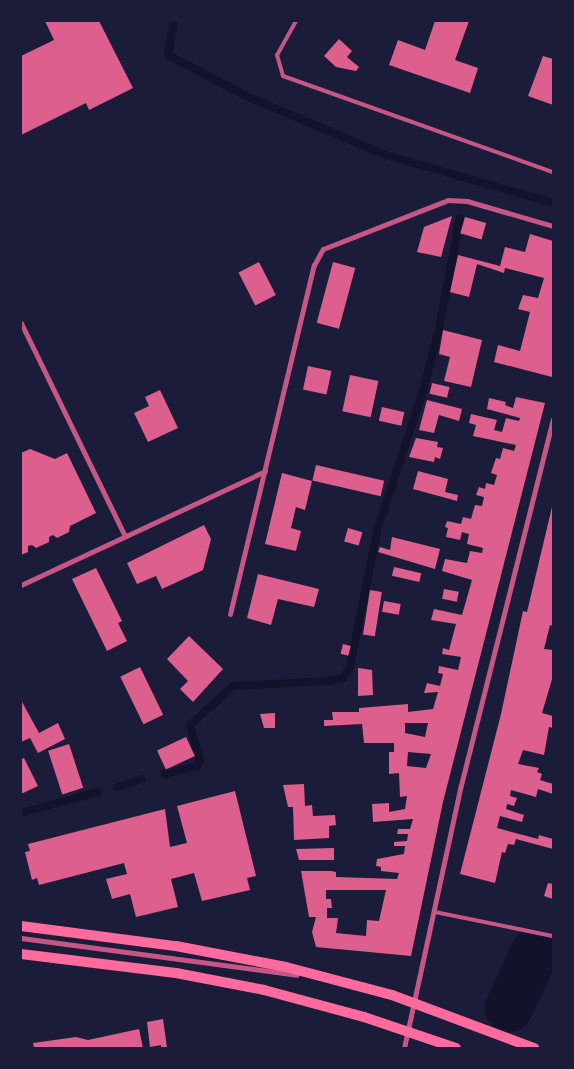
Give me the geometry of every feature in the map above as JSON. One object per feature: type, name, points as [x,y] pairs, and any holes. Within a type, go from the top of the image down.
[{"type":"main road","points":[[21,926],[203,950],[345,981],[414,1002],[534,1048]]},
{"type":"main road","points":[[21,954],[212,980],[295,998],[456,1048]]},
{"type":"street","points":[[230,614],[314,265],[323,249],[448,200],[467,200],[553,226]]},
{"type":"street","points":[[21,323],[125,536]]},
{"type":"street","points":[[404,1048],[461,785],[553,419]]},
{"type":"street","points":[[21,584],[265,471]]},
{"type":"street","points":[[21,938],[345,981]]},
{"type":"lane","points":[[296,21],[278,55],[283,76],[553,172]]},
{"type":"lane","points":[[435,912],[553,936]]},
{"type":"building","points":[[45,21],[99,21],[133,88],[89,110],[86,103],[21,135],[21,56],[54,40]]},
{"type":"building","points":[[435,21],[469,21],[455,60],[478,68],[470,93],[389,65],[398,40],[425,50]]},
{"type":"building","points":[[339,39],[352,51],[347,57],[359,67],[356,71],[336,67],[324,56]]},
{"type":"building","points":[[543,56],[553,59],[553,105],[528,96]]},
{"type":"building","points":[[452,216],[441,257],[417,252],[424,227]]},
{"type":"building","points":[[465,217],[486,223],[481,239],[460,233]]},
{"type":"building","points":[[530,234],[553,241],[552,377],[494,362],[498,345],[520,351],[530,312],[518,309],[523,295],[538,298],[544,278],[505,268],[504,273],[477,264],[469,297],[450,292],[458,255],[500,266],[505,247],[525,252]]},
{"type":"building","points":[[259,262],[276,295],[255,305],[239,272]]},
{"type":"building","points":[[333,262],[355,268],[339,329],[317,323]]},
{"type":"building","points":[[443,330],[482,340],[471,387],[444,381],[450,357],[439,354]]},
{"type":"building","points":[[308,366],[331,371],[326,394],[303,389]]},
{"type":"building","points":[[350,375],[378,381],[371,417],[342,411]]},
{"type":"building","points":[[432,383],[450,387],[447,398],[430,394]]},
{"type":"building","points":[[160,390],[178,428],[148,442],[134,413],[149,406],[145,397]]},
{"type":"building","points":[[516,397],[545,403],[443,802],[411,956],[316,947],[312,932],[316,917],[309,917],[301,871],[331,871],[336,872],[336,877],[397,879],[399,873],[381,871],[381,867],[376,866],[377,859],[404,854],[405,846],[394,846],[394,842],[407,841],[408,834],[397,834],[398,829],[410,829],[413,819],[373,822],[372,804],[389,803],[389,812],[405,809],[407,796],[400,797],[399,773],[389,774],[389,752],[394,752],[394,743],[364,743],[362,724],[324,726],[324,720],[333,720],[332,712],[359,712],[359,708],[408,704],[408,712],[433,709],[438,692],[424,693],[427,683],[440,686],[443,674],[438,673],[439,666],[458,670],[461,657],[442,654],[443,648],[449,650],[456,624],[431,620],[434,609],[462,615],[472,580],[442,571],[445,559],[467,563],[470,551],[482,553],[483,548],[467,544],[469,534],[462,532],[460,540],[446,537],[448,528],[445,527],[447,521],[461,524],[463,517],[471,519],[475,505],[482,506],[484,497],[476,495],[479,487],[485,489],[486,483],[494,485],[497,475],[491,473],[496,458],[500,459],[503,448],[514,451],[516,445],[473,436],[476,425],[469,423],[471,414],[497,420],[494,430],[502,432],[506,418],[519,421],[520,418],[487,409],[489,398],[506,402],[505,405],[513,408]],"holes":[[[405,723],[428,723],[425,737],[405,733]],[[408,752],[431,754],[426,768],[407,766]],[[326,890],[386,890],[379,921],[367,920],[366,936],[336,933],[338,918],[327,918],[327,908],[332,908],[331,899],[326,899]]]},
{"type":"building","points":[[427,400],[462,409],[459,421],[439,415],[434,433],[419,430]]},
{"type":"building","points":[[382,407],[404,412],[401,426],[379,421]]},
{"type":"building","points":[[416,438],[438,442],[437,447],[443,448],[440,459],[435,457],[434,462],[409,457]]},
{"type":"building","points":[[30,449],[55,459],[67,453],[96,513],[70,526],[69,532],[57,538],[53,535],[49,537],[49,542],[36,548],[32,545],[28,546],[28,552],[21,555],[21,453]]},
{"type":"building","points":[[316,465],[384,481],[381,496],[312,481]]},
{"type":"building","points":[[418,471],[448,479],[445,492],[458,495],[457,501],[413,489]]},
{"type":"building","points":[[282,473],[312,481],[305,510],[296,507],[291,528],[301,531],[296,551],[265,544]]},
{"type":"building","points":[[552,507],[553,626],[550,625],[544,649],[553,650],[553,676],[542,713],[553,716],[553,728],[549,727],[544,755],[523,750],[518,764],[539,768],[537,772],[542,774],[540,780],[553,784],[553,794],[538,789],[536,797],[511,790],[510,796],[517,798],[514,806],[507,804],[506,809],[524,815],[522,822],[500,816],[497,828],[538,839],[539,835],[553,839],[553,849],[516,839],[514,845],[508,844],[505,853],[502,852],[495,883],[460,874],[501,714],[523,611],[527,612]]},
{"type":"building","points":[[204,525],[211,539],[203,570],[162,589],[156,576],[137,584],[127,563]]},
{"type":"building","points":[[348,528],[362,532],[359,546],[344,541]]},
{"type":"building","points":[[392,537],[440,549],[435,569],[378,552],[380,547],[390,550]]},
{"type":"building","points":[[394,567],[421,573],[419,582],[392,576]]},
{"type":"building","points":[[96,568],[122,621],[118,623],[127,641],[107,651],[72,579]]},
{"type":"building","points":[[258,574],[319,589],[314,607],[278,599],[271,625],[247,618]]},
{"type":"building","points":[[444,589],[459,592],[457,602],[442,599]]},
{"type":"building","points":[[370,590],[382,592],[375,636],[363,634]]},
{"type":"building","points":[[384,601],[401,604],[399,615],[382,612]]},
{"type":"building","points":[[189,636],[223,669],[193,702],[180,689],[188,681],[167,659]]},
{"type":"building","points":[[343,644],[351,646],[348,656],[341,654]]},
{"type":"building","points":[[140,667],[163,715],[143,724],[120,677]]},
{"type":"building","points":[[358,668],[372,670],[373,695],[358,696]]},
{"type":"building","points":[[21,700],[39,733],[58,723],[65,739],[38,753],[30,738],[21,742]]},
{"type":"building","points":[[275,713],[275,728],[264,728],[260,714]]},
{"type":"building","points":[[186,737],[195,756],[166,770],[157,751]]},
{"type":"building","points":[[69,744],[83,788],[62,795],[48,751]]},
{"type":"building","points":[[24,758],[38,786],[21,794],[21,759]]},
{"type":"building","points":[[304,784],[305,806],[312,805],[313,816],[335,815],[336,825],[329,826],[329,838],[294,840],[293,807],[288,807],[283,785]]},
{"type":"building","points":[[235,791],[256,876],[247,878],[250,890],[202,901],[194,873],[171,879],[178,907],[136,917],[130,894],[112,899],[106,879],[127,874],[124,863],[39,885],[37,878],[32,880],[25,852],[30,851],[28,844],[165,809],[170,847],[187,843],[177,806]]},
{"type":"building","points":[[334,848],[334,860],[299,860],[296,849]]},
{"type":"building","points":[[548,883],[553,884],[553,899],[544,896]]},
{"type":"building","points":[[163,1019],[167,1048],[161,1048],[161,1045],[150,1047],[147,1022]]},
{"type":"building","points":[[139,1029],[143,1048],[34,1048],[33,1043],[76,1037],[88,1040]]},
{"type":"waterway","points":[[174,21],[168,55],[246,96],[386,155],[553,203]]},
{"type":"waterway","points":[[165,774],[197,766],[200,760],[190,725],[233,686],[327,681],[343,678],[350,667],[378,528],[423,391],[439,329],[460,218]]},
{"type":"waterway","points":[[117,787],[142,779]]},
{"type":"waterway","points":[[21,813],[97,792]]},
{"type":"waterway","points":[[509,1008],[534,954]]}]
